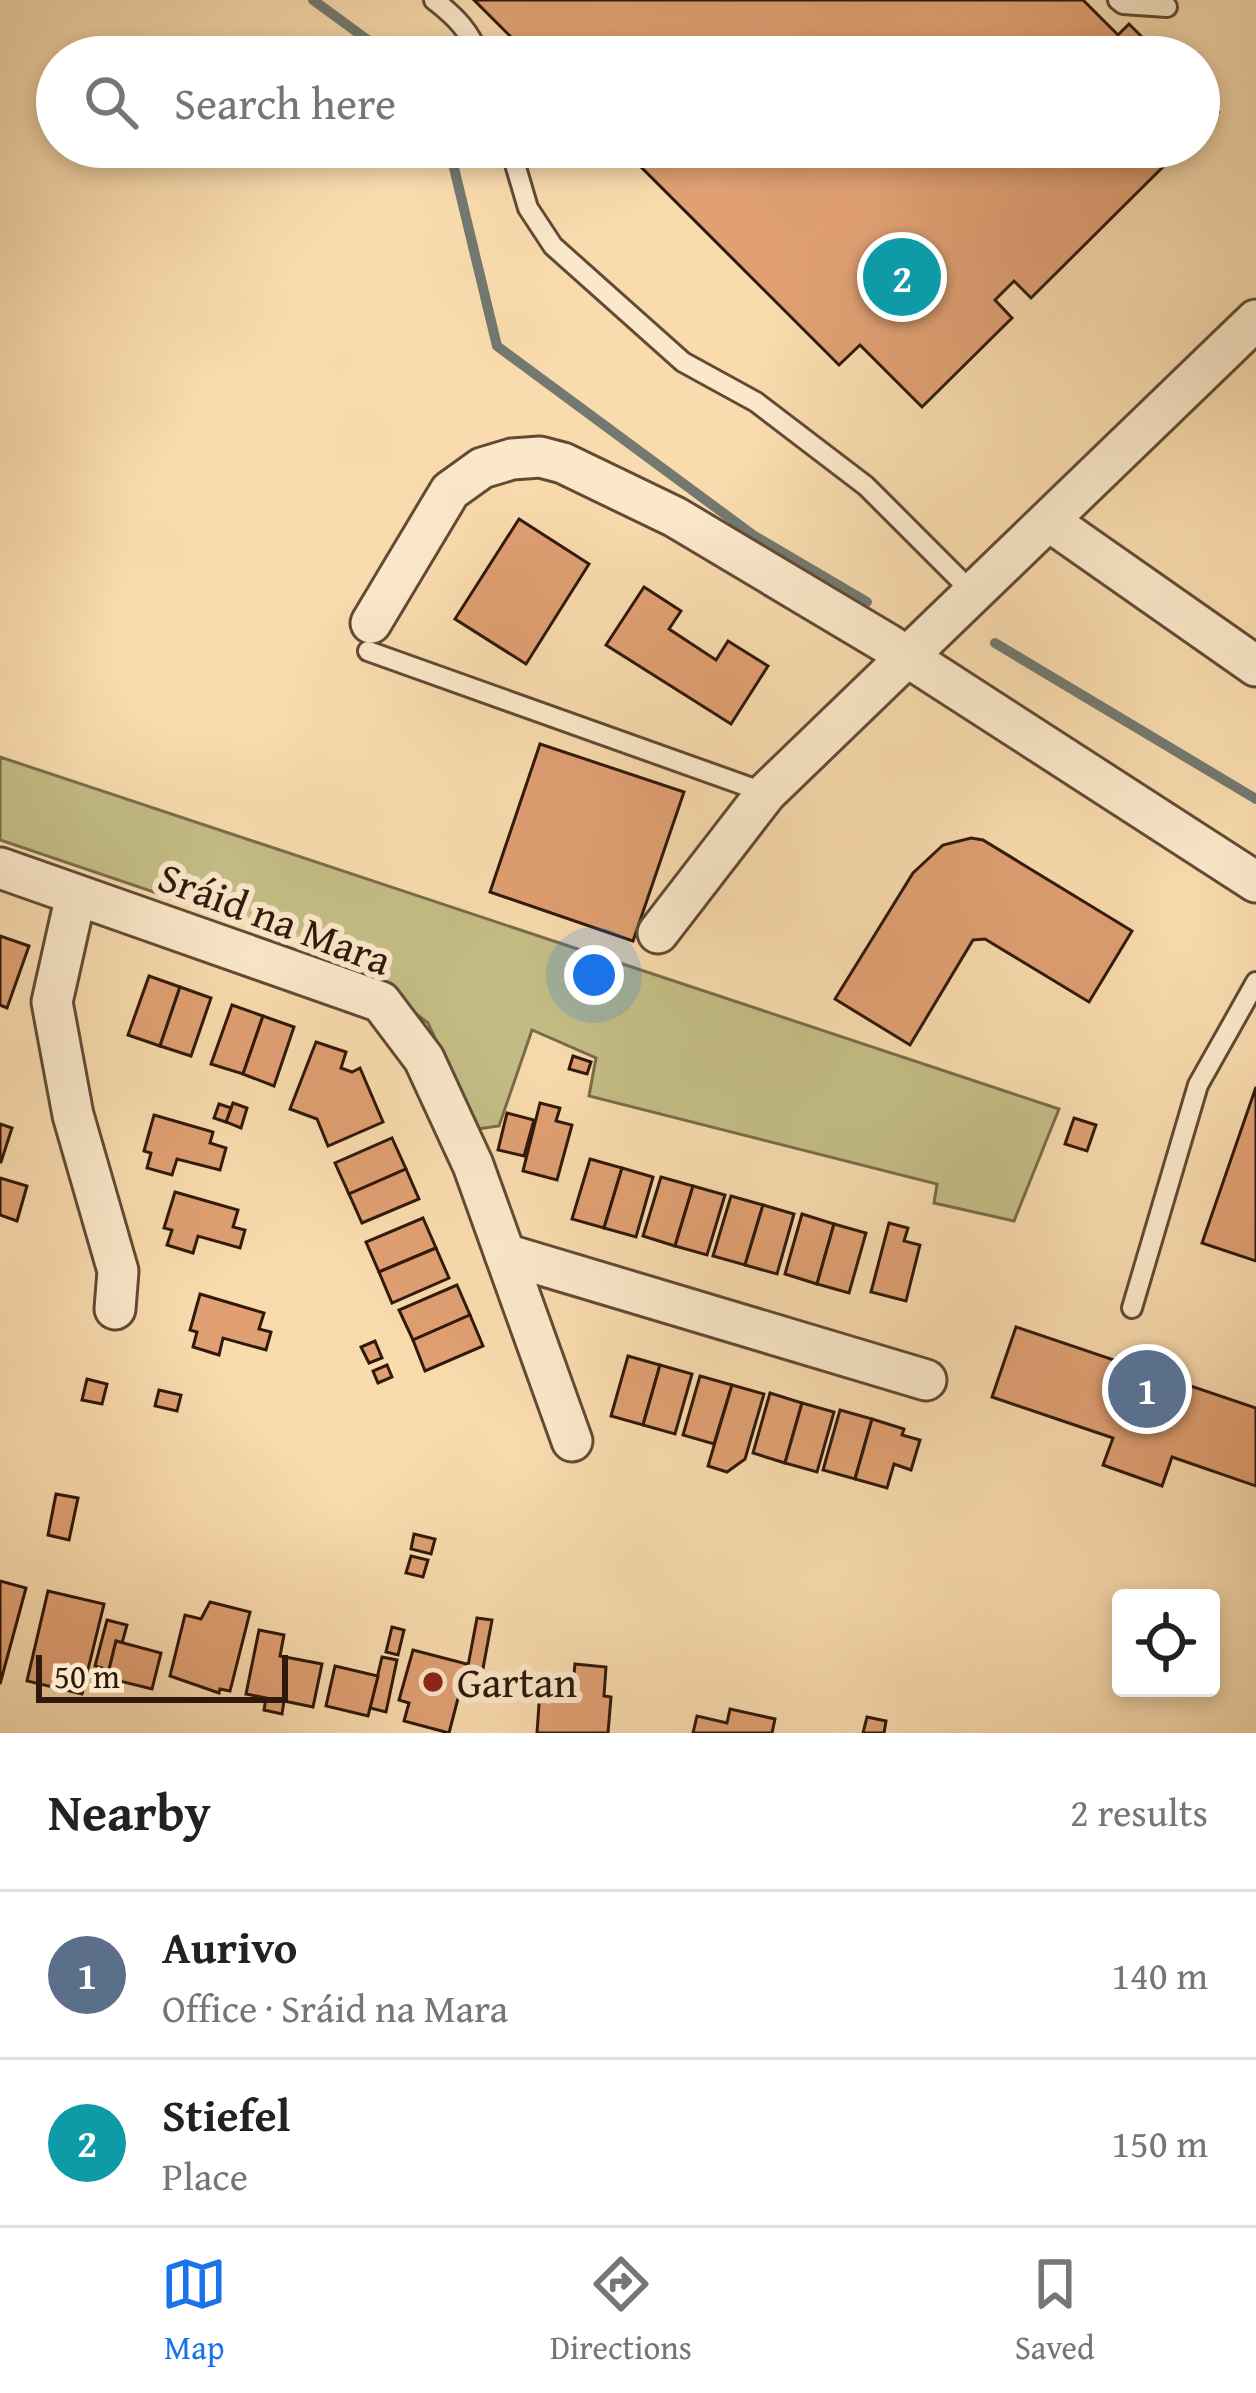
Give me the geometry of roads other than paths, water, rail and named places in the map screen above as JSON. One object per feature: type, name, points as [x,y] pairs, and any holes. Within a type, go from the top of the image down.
[{"type":"street","points":[[658,934],[766,793],[1256,320]]},
{"type":"street","points":[[370,637],[450,491],[482,468],[512,459],[563,463],[675,517],[909,658],[1256,882]]},
{"type":"street","points":[[1049,521],[1256,666]]},
{"type":"street","name":"Sráid na Mara","points":[[0,868],[381,1002],[424,1059],[473,1165],[572,1441]]},
{"type":"street","points":[[76,895],[52,1002],[73,1115],[118,1271],[115,1309]]},
{"type":"street","points":[[505,1254],[926,1380]]},
{"type":"lane","points":[[434,0],[470,36]]},
{"type":"lane","points":[[1118,0],[1167,7]]},
{"type":"lane","points":[[516,168],[528,208],[553,247],[668,350],[772,413],[866,486],[974,595]]},
{"type":"lane","points":[[370,637],[766,793]]},
{"type":"lane","points":[[1132,1308],[1198,1084],[1256,982]]},
{"type":"waterway","points":[[313,0],[362,36]]},
{"type":"waterway","points":[[454,168],[497,346],[753,535],[867,602]]},
{"type":"waterway","points":[[995,643],[1256,799]]},
{"type":"place","name":"Stiefel","points":[[902,277]]},
{"type":"place","name":"Aurivo","points":[[1147,1389]]},
{"type":"place","name":"Gartan","points":[[433,1682]]}]
